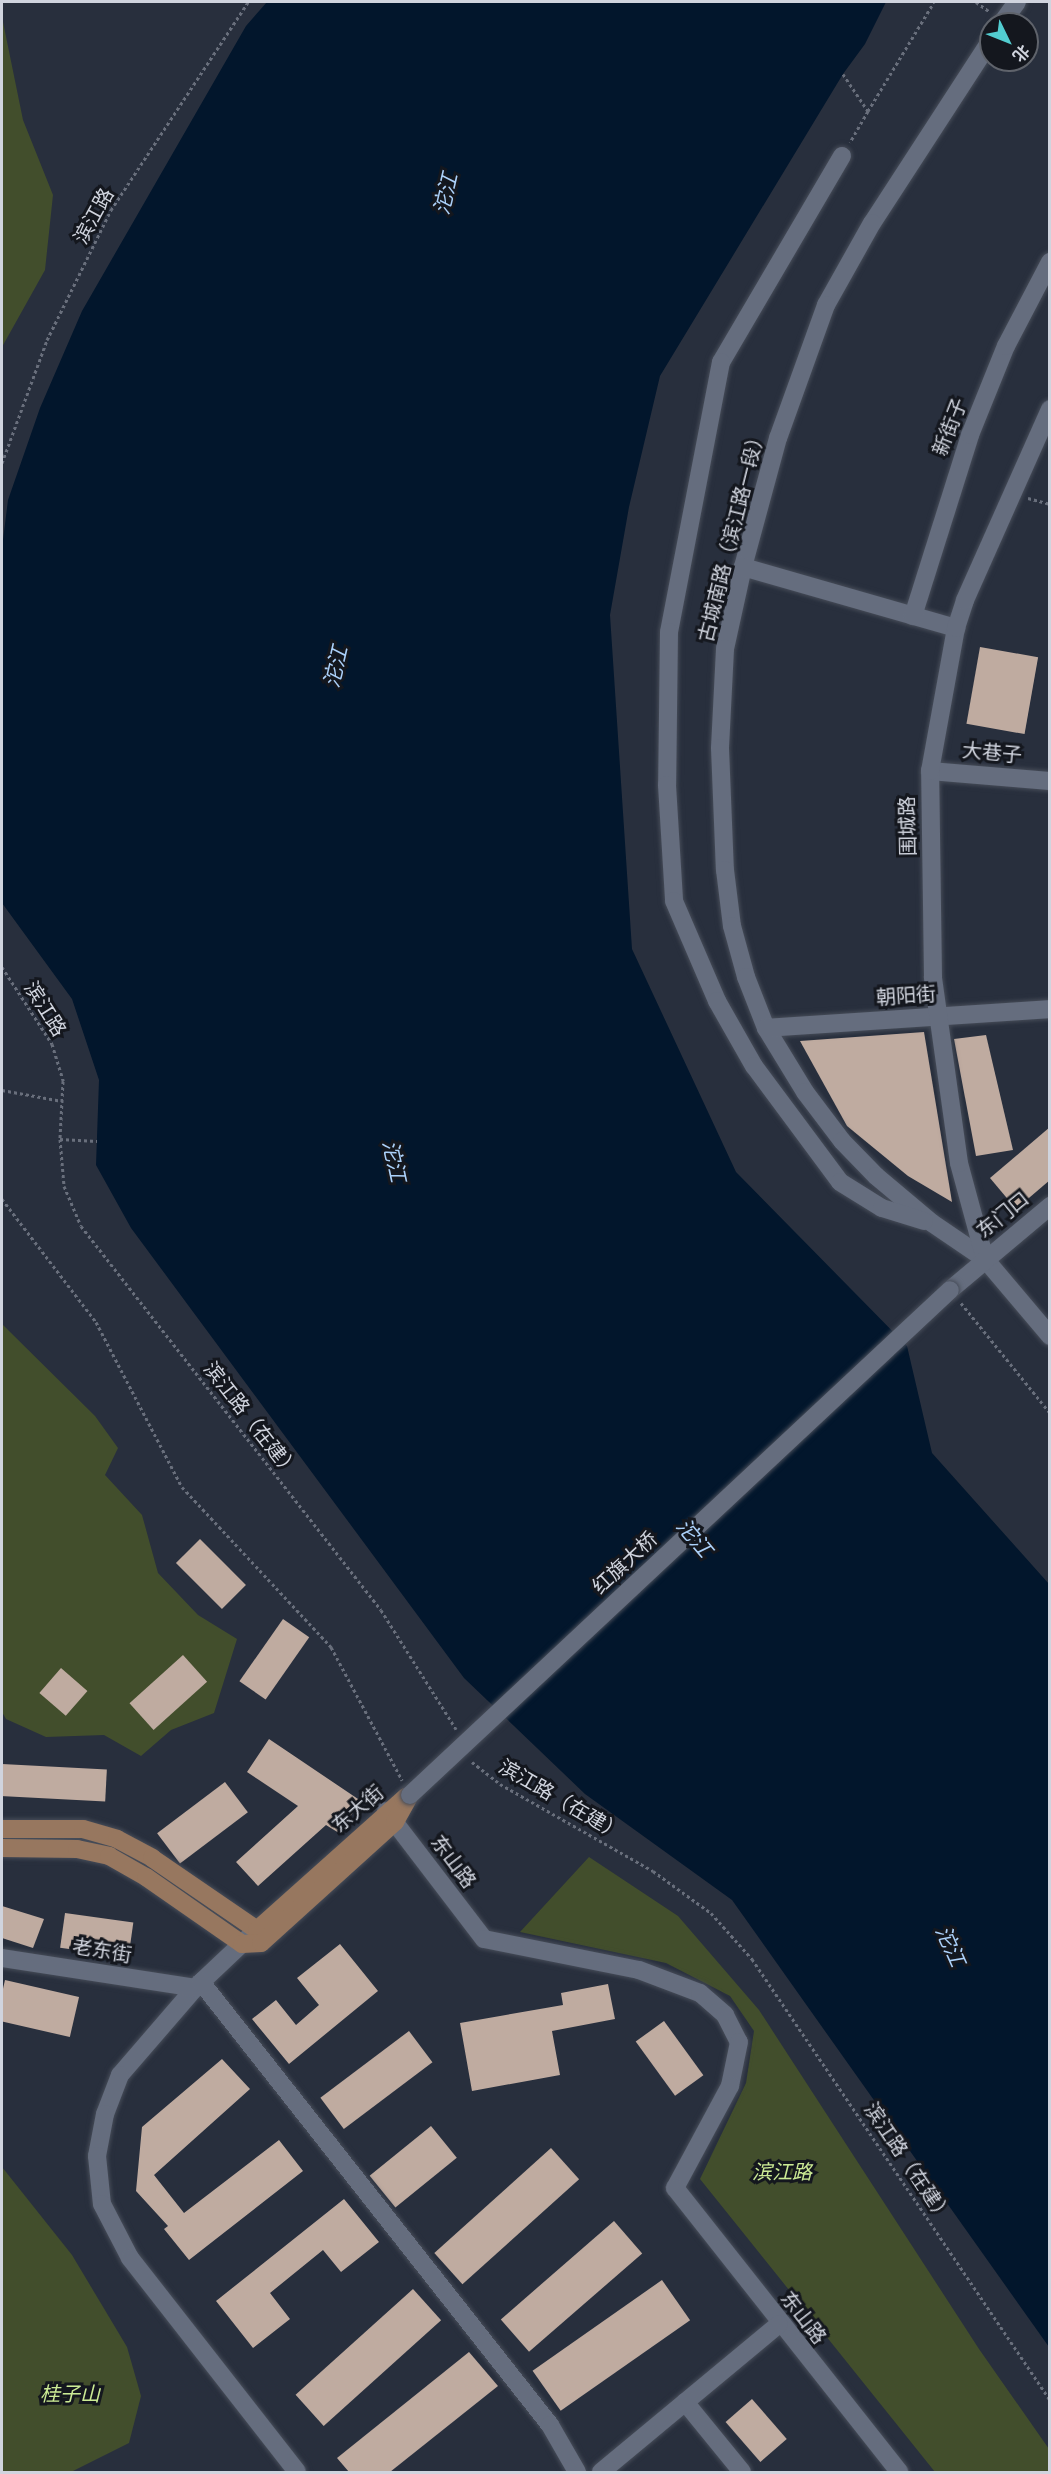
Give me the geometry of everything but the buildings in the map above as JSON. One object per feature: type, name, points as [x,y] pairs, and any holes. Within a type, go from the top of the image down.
[{"type":"main road","name":"东大街","points":[[242,1944],[261,1943],[391,1817],[410,1795]]},
{"type":"main road","name":"东大街","points":[[257,1929],[391,1817]]},
{"type":"main road","points":[[2,1829],[83,1829],[117,1839],[257,1929]]},
{"type":"main road","points":[[2,1848],[77,1849],[109,1856],[146,1877],[242,1944]]},
{"type":"street","name":"古城南路（滨江路一段）","points":[[979,58],[872,223],[826,305],[778,438],[743,567],[725,650],[720,748],[725,858],[732,926],[746,977],[766,1028],[805,1092],[843,1141],[876,1176],[932,1223],[985,1259],[1050,1336]]},
{"type":"street","points":[[842,156],[721,362],[669,632],[667,785],[674,901],[717,1001],[754,1066],[840,1182],[882,1208],[932,1223]]},
{"type":"street","name":"新街子","points":[[912,616],[970,435],[1006,346],[1050,262]]},
{"type":"street","name":"围城路","points":[[985,1259],[959,1163],[937,1017],[933,977],[930,771],[956,628],[1006,504],[1050,409]]},
{"type":"street","points":[[743,567],[956,628]]},
{"type":"street","name":"大巷子","points":[[930,771],[1050,781]]},
{"type":"street","name":"朝阳街","points":[[766,1028],[1050,1009]]},
{"type":"street","name":"东门口","points":[[950,1290],[1050,1206]]},
{"type":"street","name":"红旗大桥","points":[[410,1795],[950,1290]]},
{"type":"street","name":"东山路","points":[[391,1817],[484,1939],[639,1970],[700,1993],[725,2015],[739,2042],[730,2086],[675,2188],[779,2324],[899,2472]]},
{"type":"street","points":[[257,1929],[198,1985],[120,2075],[105,2114],[97,2156],[102,2204],[130,2258],[297,2472]]},
{"type":"street","name":"老东街","points":[[2,1958],[198,1985]]},
{"type":"street","points":[[198,1985],[550,2426],[577,2472]]},
{"type":"street","points":[[601,2472],[779,2324]]},
{"type":"street","points":[[686,2402],[742,2472]]},
{"type":"path","name":"滨江路","points":[[2,463],[47,340],[111,210],[248,2]]},
{"type":"path","points":[[842,156],[934,2]]},
{"type":"path","points":[[843,74],[868,111]]},
{"type":"path","name":"滨江路","points":[[2,967],[52,1044],[63,1081],[60,1139]]},
{"type":"path","points":[[2,1090],[62,1101]]},
{"type":"path","points":[[60,1139],[97,1141]]},
{"type":"path","name":"滨江路（在建）","points":[[60,1139],[64,1186],[81,1226],[381,1610],[459,1737]]},
{"type":"path","points":[[2,1199],[96,1322],[182,1487],[331,1647],[410,1795]]},
{"type":"path","points":[[950,1290],[1050,1413]]},
{"type":"path","name":"滨江路（在建）","points":[[469,1756],[473,1765],[500,1784],[653,1871],[711,1913],[752,1959],[1050,2400]]},
{"type":"green space","points":[[2,17],[23,120],[53,195],[45,270],[2,347]]},
{"type":"green space","points":[[2,1324],[95,1416],[118,1448],[105,1475],[142,1515],[158,1573],[198,1615],[237,1639],[214,1713],[171,1730],[141,1756],[104,1735],[46,1737],[6,1719],[2,1712]]},
{"type":"green space","name":"滨江路","points":[[589,1857],[678,1916],[759,2010],[979,2349],[1049,2449],[1049,2472],[935,2472],[700,2179],[746,2083],[754,2031],[730,1996],[666,1963],[520,1932]]},
{"type":"green space","name":"桂子山","points":[[2,2167],[72,2255],[127,2347],[141,2396],[129,2443],[71,2472],[2,2472]]},
{"type":"water","name":"沱江","points":[[267,2],[886,2],[865,44],[843,74],[660,376],[629,507],[610,615],[632,949],[736,1172],[907,1346],[932,1453],[1049,1584],[1049,2347],[732,1900],[585,1794],[464,1678],[131,1228],[96,1165],[99,1080],[72,999],[2,903],[2,548],[8,500],[40,408],[82,311],[246,26]]}]
